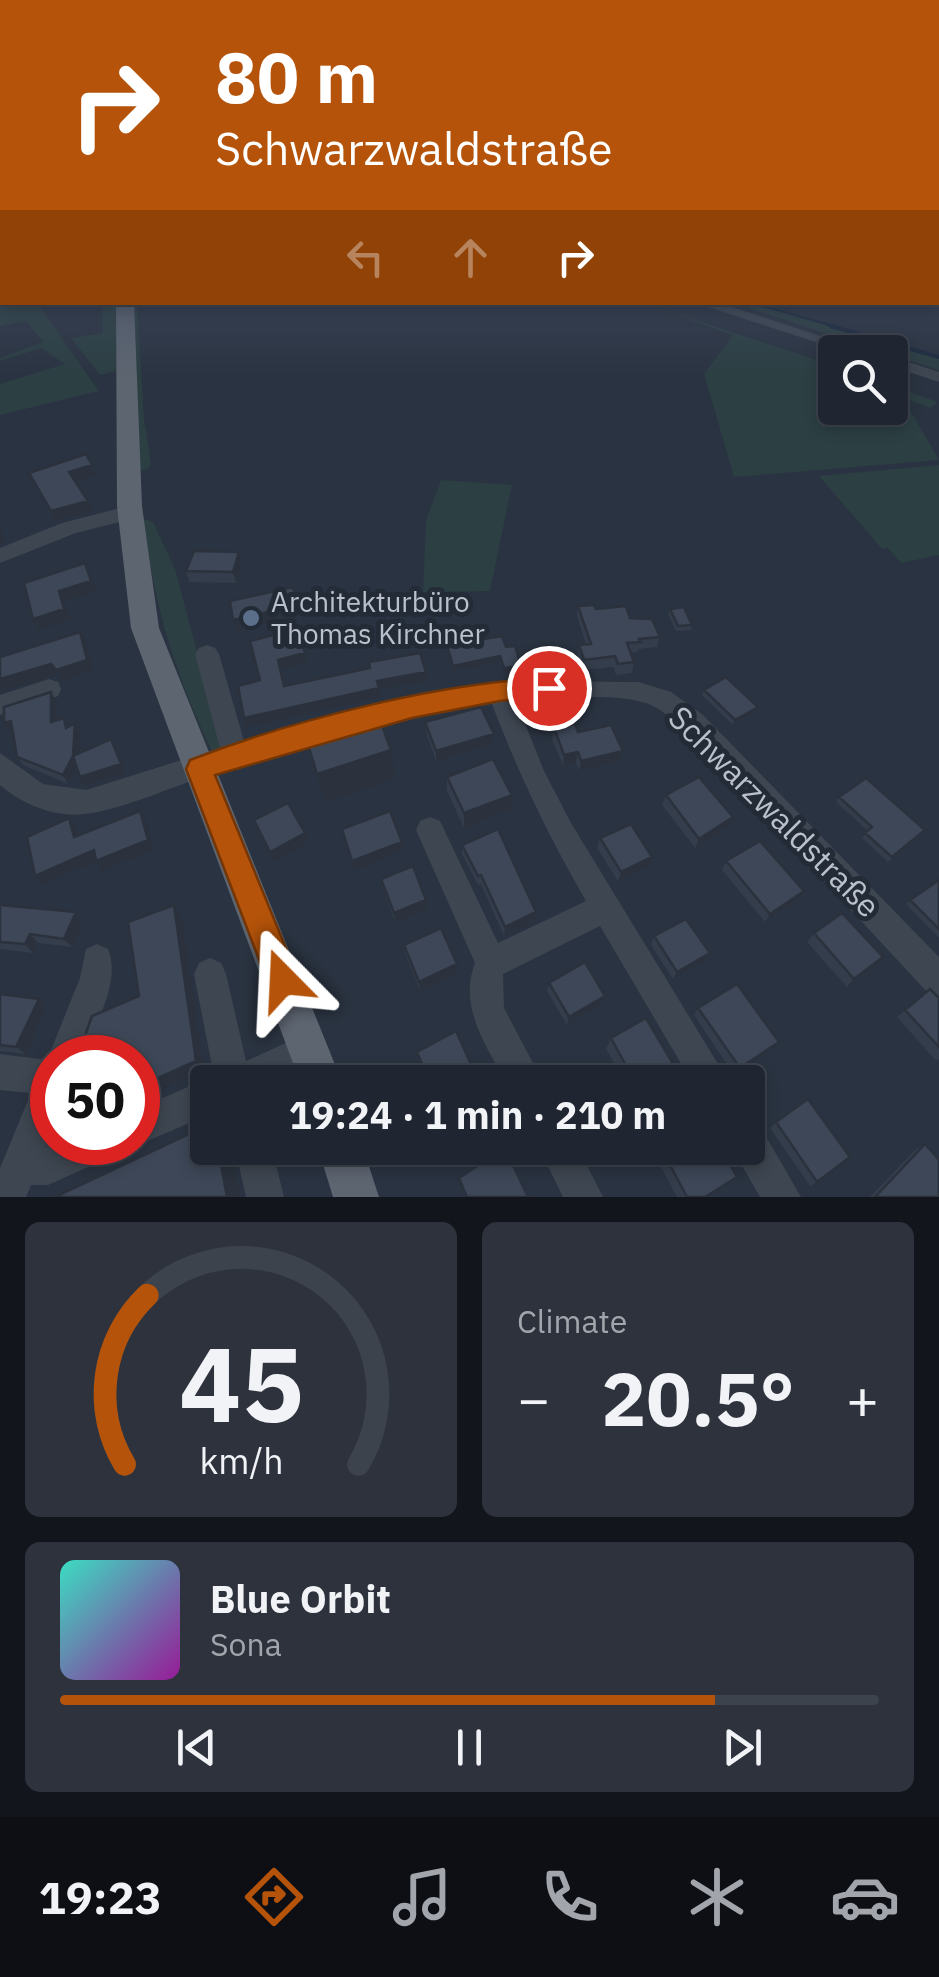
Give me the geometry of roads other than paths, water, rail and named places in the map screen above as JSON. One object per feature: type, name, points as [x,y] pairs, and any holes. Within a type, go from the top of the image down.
[{"type":"main road","points":[[125,305],[128,513],[132,561],[145,628],[315,1065]]},
{"type":"main road","points":[[346,1165],[356,1197]]},
{"type":"street","points":[[710,305],[818,339]]},
{"type":"street","points":[[908,368],[939,377]]},
{"type":"street","points":[[0,556],[82,524],[128,513]]},
{"type":"street","points":[[207,654],[234,755]]},
{"type":"street","points":[[0,705],[49,688]]},
{"type":"street","points":[[500,690],[532,774],[605,908],[702,1065]]},
{"type":"street","name":"Schwarzwaldstraße","points":[[0,765],[15,785],[57,802],[86,802],[350,722],[500,690],[632,691],[658,697],[676,708],[939,980]]},
{"type":"street","points":[[430,830],[491,963]]},
{"type":"street","points":[[516,1065],[483,999],[491,963],[605,908]]},
{"type":"street","points":[[73,1035],[96,978],[97,960]]},
{"type":"street","points":[[210,974],[234,1065]]},
{"type":"street","points":[[0,1072],[30,1077]]},
{"type":"street","points":[[160,1117],[190,1104]]},
{"type":"street","points":[[13,1182],[30,1138]]},
{"type":"street","points":[[13,1182],[50,1165]]},
{"type":"street","points":[[258,1165],[265,1197]]},
{"type":"street","points":[[567,1165],[584,1197]]},
{"type":"street","points":[[762,1165],[782,1197]]},
{"type":"waterway","points":[[761,305],[840,328]]},
{"type":"waterway","points":[[831,326],[939,357]]},
{"type":"place","name":"Architekturbüro Thomas Kirchner","points":[[251,618]]}]
